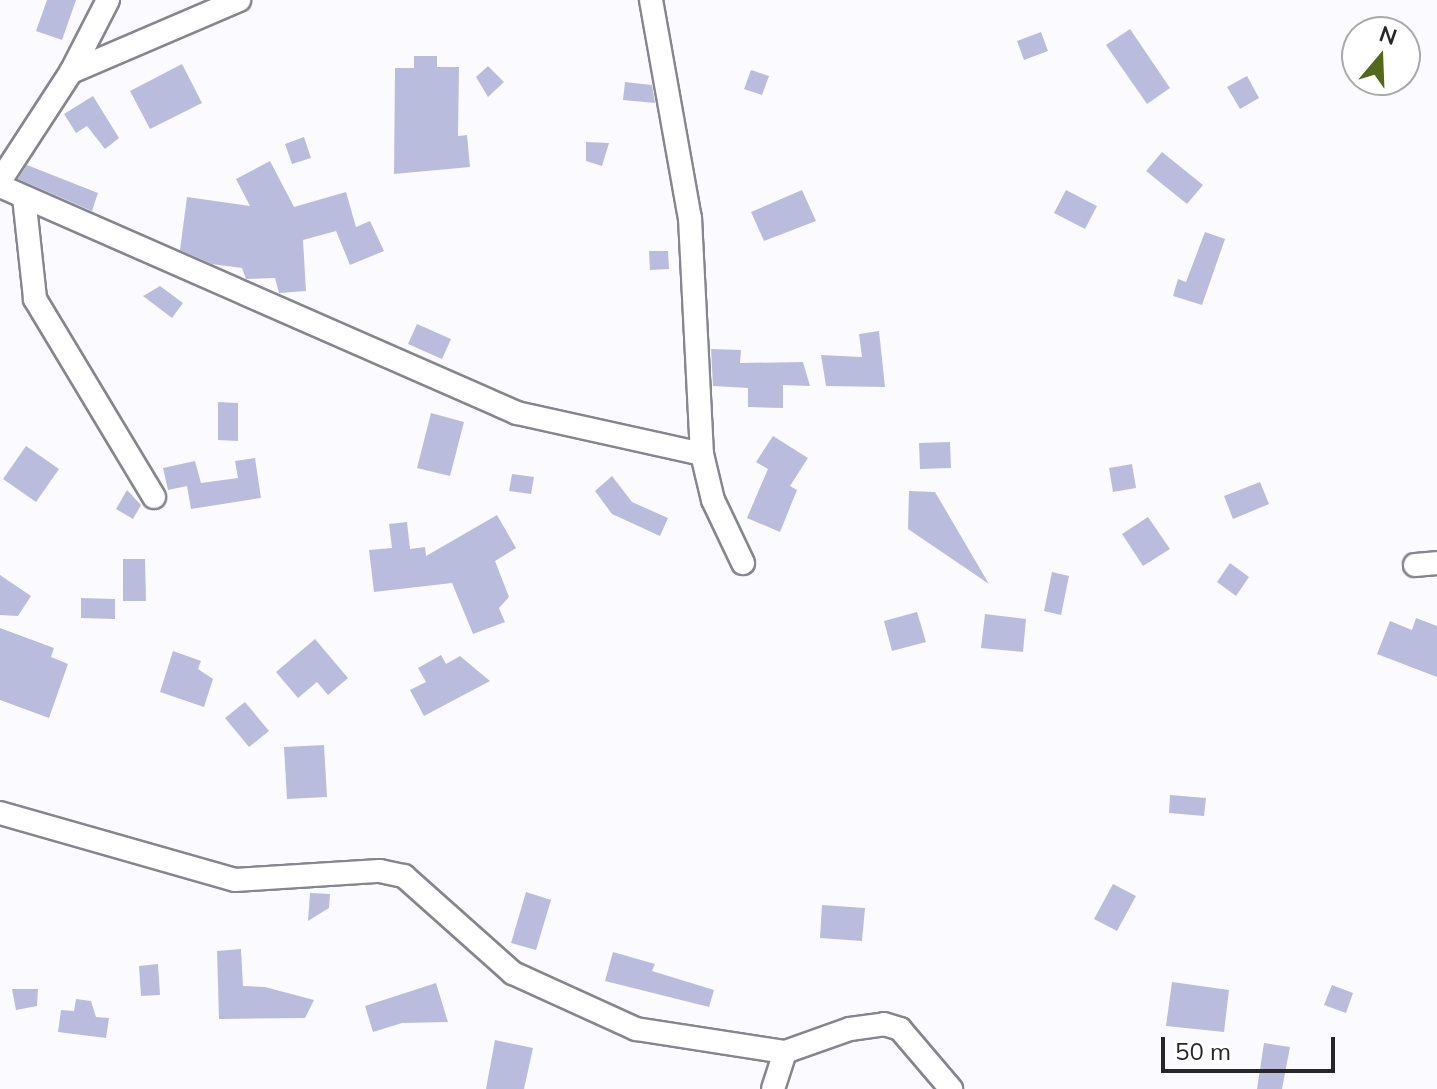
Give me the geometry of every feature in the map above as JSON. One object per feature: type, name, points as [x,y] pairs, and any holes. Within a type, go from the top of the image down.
[{"type":"street","points":[[108,0],[71,72],[0,184],[517,413],[702,454]]},
{"type":"street","points":[[71,72],[239,0]]},
{"type":"street","points":[[651,0],[690,218],[702,454],[713,500],[743,563]]},
{"type":"street","points":[[24,197],[35,299],[154,497]]},
{"type":"street","points":[[0,813],[235,880],[380,871],[404,876],[513,973],[636,1029],[785,1052],[850,1029],[884,1024],[900,1029],[951,1089]]},
{"type":"street","points":[[773,1089],[785,1052]]},
{"type":"building","points":[[47,0],[76,0],[62,40],[36,31]]},
{"type":"building","points":[[1130,29],[1170,88],[1147,104],[1106,45]]},
{"type":"building","points":[[1041,32],[1048,51],[1024,60],[1017,41]]},
{"type":"building","points":[[414,56],[437,56],[437,67],[459,67],[458,136],[467,135],[470,167],[394,174],[395,68],[414,68]]},
{"type":"building","points":[[182,64],[202,103],[150,129],[130,91]]},
{"type":"building","points":[[488,66],[504,82],[488,97],[476,77]]},
{"type":"building","points":[[751,70],[769,76],[762,95],[744,89]]},
{"type":"building","points":[[1247,76],[1259,98],[1240,109],[1227,87]]},
{"type":"building","points":[[625,82],[652,85],[655,103],[623,100]]},
{"type":"building","points":[[93,96],[119,138],[105,149],[87,126],[76,133],[64,114]]},
{"type":"building","points":[[304,137],[311,158],[292,164],[285,144]]},
{"type":"building","points":[[586,142],[609,143],[602,166],[586,161]]},
{"type":"building","points":[[1162,152],[1203,185],[1187,204],[1146,171]]},
{"type":"building","points":[[270,161],[294,207],[346,192],[356,227],[370,221],[384,251],[350,265],[336,231],[303,240],[306,291],[279,293],[275,278],[246,279],[242,268],[212,264],[180,250],[187,197],[250,206],[236,179]]},
{"type":"building","points":[[27,165],[98,193],[92,211],[18,179]]},
{"type":"building","points":[[802,190],[816,221],[764,241],[751,212]]},
{"type":"building","points":[[1066,190],[1097,206],[1085,229],[1054,213]]},
{"type":"building","points":[[1205,232],[1225,239],[1202,305],[1173,296],[1178,279],[1186,282]]},
{"type":"building","points":[[649,251],[668,251],[669,269],[650,270]]},
{"type":"building","points":[[160,286],[183,303],[172,318],[143,296]]},
{"type":"building","points":[[417,324],[451,339],[442,359],[408,344]]},
{"type":"building","points":[[879,331],[885,387],[826,386],[821,355],[862,357],[859,334]]},
{"type":"building","points":[[711,349],[741,350],[740,363],[803,362],[810,386],[783,385],[783,408],[748,407],[748,388],[713,386]]},
{"type":"building","points":[[218,402],[238,403],[238,441],[218,440]]},
{"type":"building","points":[[431,413],[464,422],[450,476],[417,468]]},
{"type":"building","points":[[773,436],[808,458],[790,486],[797,490],[780,532],[747,518],[768,469],[756,462]]},
{"type":"building","points":[[950,442],[951,468],[920,469],[919,443]]},
{"type":"building","points":[[26,446],[59,469],[36,502],[3,479]]},
{"type":"building","points":[[255,458],[261,498],[191,509],[187,486],[168,490],[163,468],[195,461],[201,483],[238,478],[235,461]]},
{"type":"building","points":[[1132,464],[1136,488],[1113,492],[1109,468]]},
{"type":"building","points":[[512,474],[534,477],[531,494],[509,491]]},
{"type":"building","points":[[612,476],[632,502],[668,518],[660,536],[612,514],[595,491]]},
{"type":"building","points":[[1260,482],[1269,504],[1233,519],[1224,496]]},
{"type":"building","points":[[127,490],[141,505],[133,519],[116,509]]},
{"type":"building","points":[[909,491],[935,492],[989,584],[908,529]]},
{"type":"building","points":[[497,515],[516,548],[495,561],[509,597],[499,608],[505,622],[473,634],[452,583],[374,592],[369,550],[392,548],[389,524],[407,522],[410,549],[425,547],[426,556]]},
{"type":"building","points":[[1148,517],[1170,549],[1143,566],[1122,534]]},
{"type":"building","points":[[123,559],[145,559],[146,601],[123,601]]},
{"type":"building","points":[[1230,563],[1249,577],[1236,596],[1217,582]]},
{"type":"building","points":[[1052,572],[1069,576],[1061,615],[1044,611]]},
{"type":"building","points":[[0,575],[31,596],[18,616],[0,615]]},
{"type":"building","points":[[81,598],[115,599],[115,619],[81,618]]},
{"type":"building","points":[[917,612],[926,642],[892,651],[884,621]]},
{"type":"building","points":[[985,614],[1026,619],[1023,652],[981,648]]},
{"type":"building","points":[[1416,618],[1437,626],[1437,677],[1377,654],[1390,621],[1412,630]]},
{"type":"building","points":[[0,628],[54,648],[51,657],[68,664],[49,718],[0,700]]},
{"type":"building","points":[[315,639],[348,678],[328,695],[317,682],[298,698],[276,672]]},
{"type":"building","points":[[173,651],[201,661],[198,669],[213,679],[204,707],[160,692]]},
{"type":"building","points":[[441,655],[446,664],[460,656],[490,681],[424,716],[410,690],[426,682],[418,668]]},
{"type":"building","points":[[245,702],[269,731],[249,747],[225,718]]},
{"type":"building","points":[[324,745],[327,797],[287,799],[284,747]]},
{"type":"building","points":[[1170,795],[1206,798],[1204,816],[1169,813]]},
{"type":"building","points":[[1113,884],[1136,896],[1117,931],[1094,919]]},
{"type":"building","points":[[526,892],[551,900],[536,950],[511,943]]},
{"type":"building","points":[[310,893],[330,894],[329,908],[308,921]]},
{"type":"building","points":[[822,905],[865,908],[862,941],[820,938]]},
{"type":"building","points":[[241,949],[243,986],[265,987],[314,1000],[305,1018],[219,1019],[217,951]]},
{"type":"building","points":[[613,952],[655,964],[652,971],[714,990],[709,1007],[605,981]]},
{"type":"building","points":[[158,964],[160,995],[141,996],[139,966]]},
{"type":"building","points":[[1172,982],[1229,990],[1224,1032],[1166,1026]]},
{"type":"building","points":[[436,983],[448,1022],[402,1023],[373,1032],[365,1006]]},
{"type":"building","points":[[1332,985],[1353,993],[1346,1013],[1324,1005]]},
{"type":"building","points":[[12,989],[38,989],[37,1006],[16,1010]]},
{"type":"building","points":[[76,999],[91,1001],[96,1017],[109,1018],[106,1038],[58,1032],[61,1010],[74,1011]]},
{"type":"building","points":[[495,1040],[533,1048],[524,1089],[486,1089]]},
{"type":"building","points":[[1264,1043],[1290,1047],[1282,1089],[1257,1089]]}]
